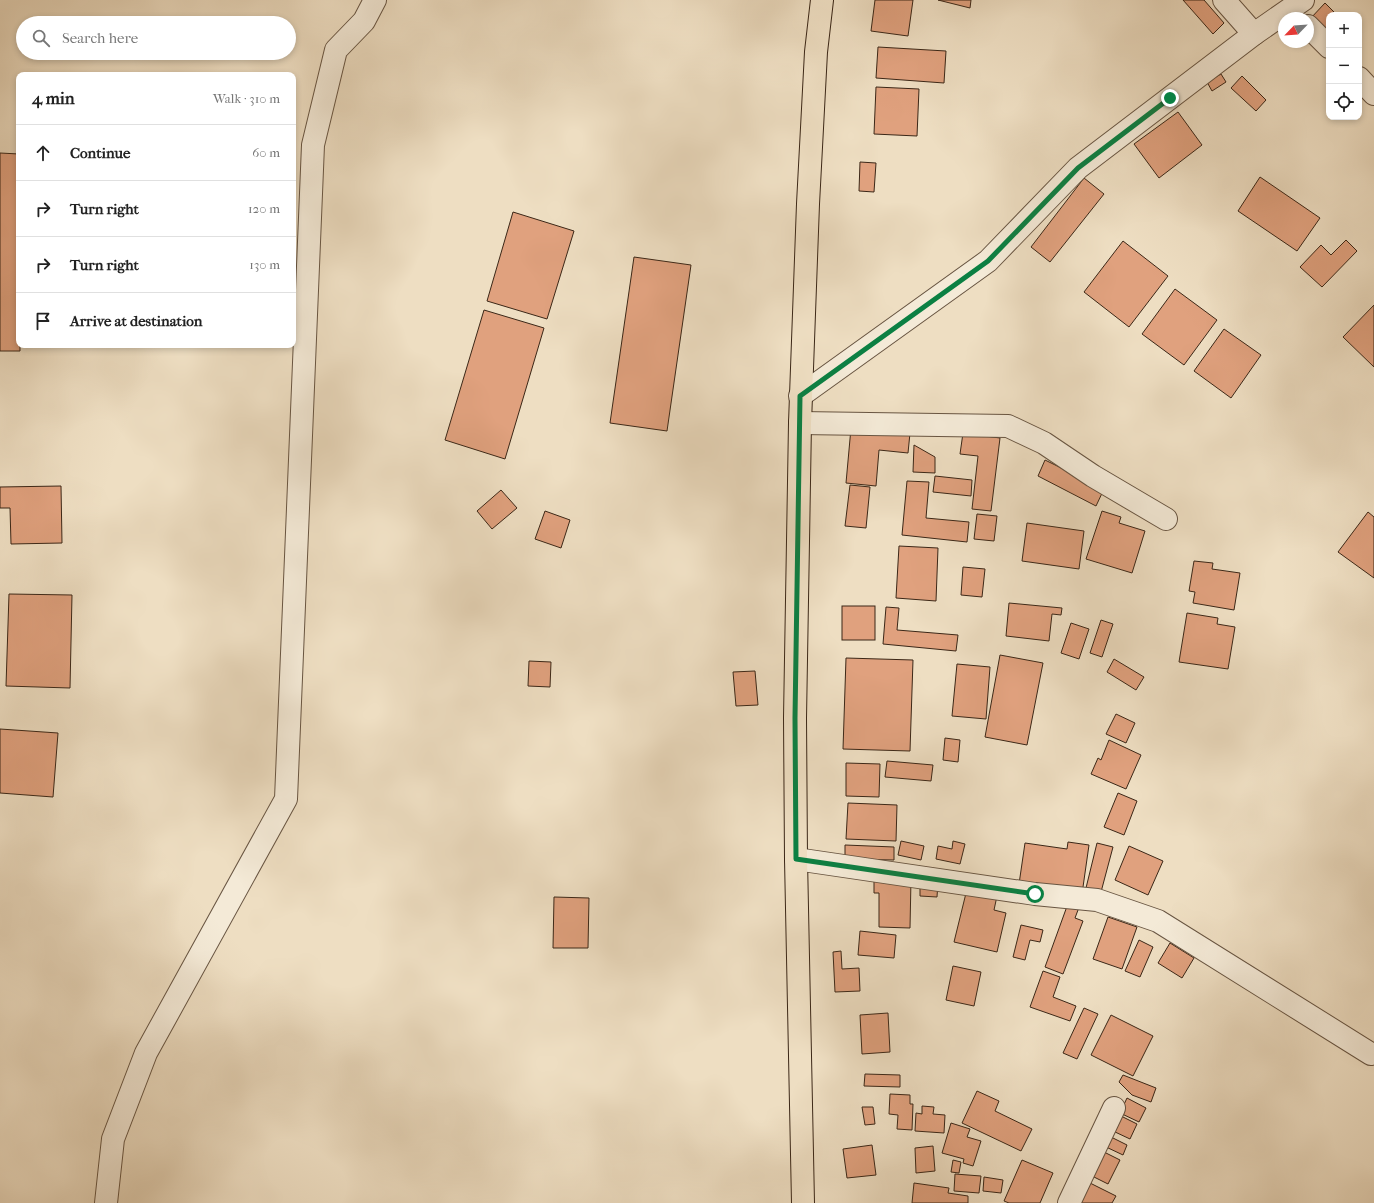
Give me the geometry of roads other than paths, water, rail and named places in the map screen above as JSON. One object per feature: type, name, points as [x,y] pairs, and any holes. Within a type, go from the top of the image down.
[{"type":"main road","points":[[803,1203],[796,859],[795,718],[800,396],[816,60],[822,0]]},
{"type":"street","points":[[106,1203],[113,1139],[146,1052],[286,799],[314,145],[336,50],[364,21],[375,0]]},
{"type":"street","points":[[1224,0],[1254,34]]},
{"type":"street","points":[[800,396],[988,261],[1078,168],[1254,34],[1298,9]]},
{"type":"street","points":[[1314,32],[1326,44]]},
{"type":"street","points":[[1362,81],[1374,94]]},
{"type":"street","points":[[800,423],[1008,426],[1044,443],[1093,476],[1166,519]]},
{"type":"street","points":[[796,859],[1035,894],[1097,900],[1158,921],[1371,1054]]},
{"type":"street","points":[[1070,1203],[1114,1108]]}]
